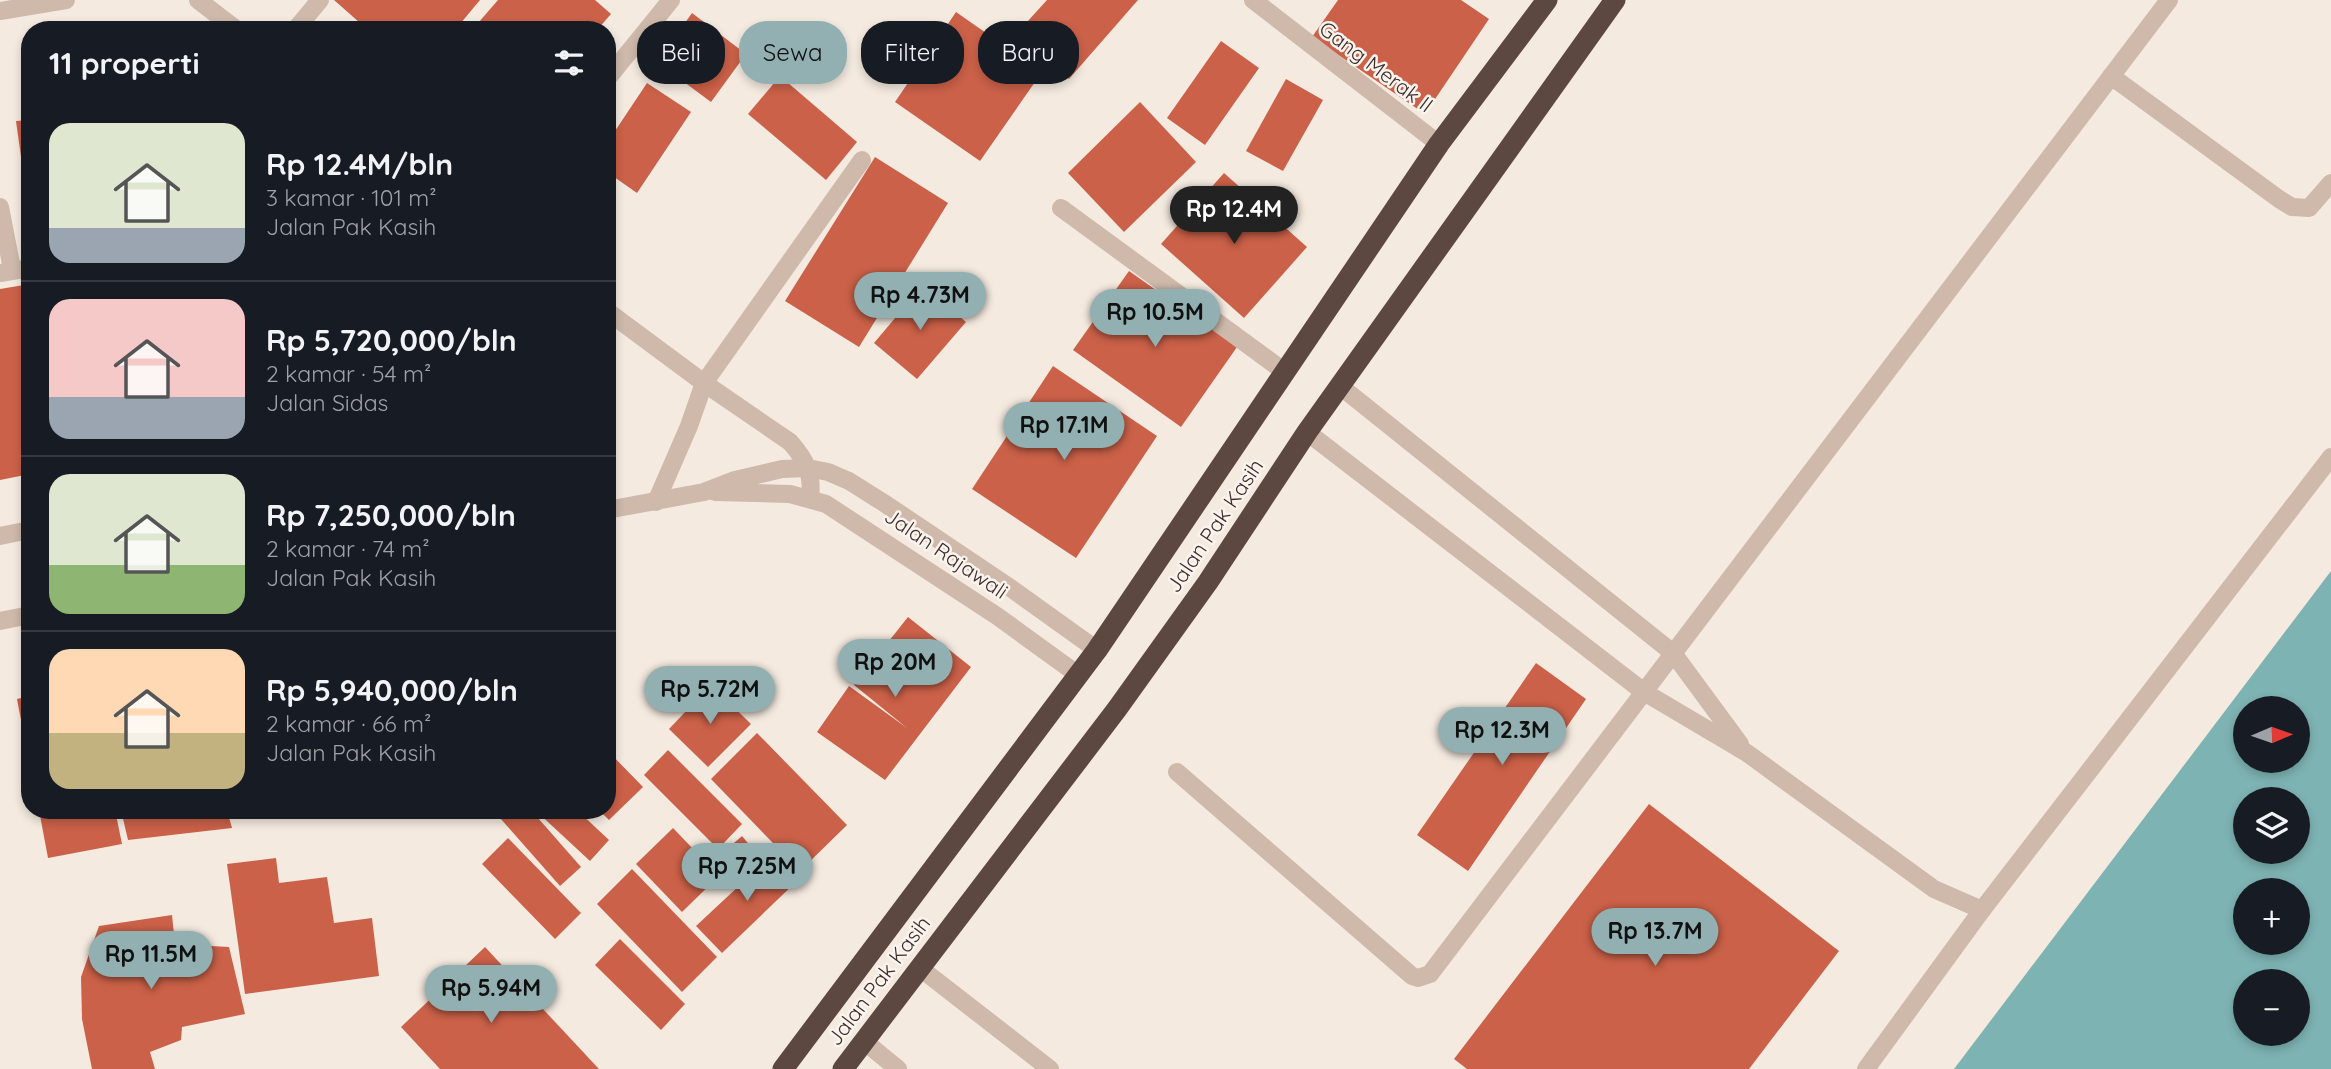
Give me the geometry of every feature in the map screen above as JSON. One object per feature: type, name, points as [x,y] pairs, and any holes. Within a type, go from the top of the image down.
[{"type":"highway","name":"Jalan Pak Kasih","points":[[783,1069],[1097,650],[1439,144],[1546,0]]},
{"type":"highway","name":"Jalan Pak Kasih","points":[[843,1069],[1117,709],[1208,582],[1339,386],[1615,0]]},
{"type":"street","points":[[0,11],[66,0]]},
{"type":"street","points":[[198,0],[225,21]]},
{"type":"street","points":[[302,21],[320,0]]},
{"type":"street","points":[[616,68],[671,0]]},
{"type":"street","name":"Gang Merak II","points":[[1253,0],[1439,144]]},
{"type":"street","points":[[1177,772],[1412,976],[1424,977],[1430,974],[2169,0]]},
{"type":"street","points":[[2111,76],[2292,207],[2309,208],[2331,183]]},
{"type":"street","points":[[656,502],[689,426],[704,383],[862,160]]},
{"type":"street","points":[[0,207],[14,270]]},
{"type":"street","points":[[1061,208],[1285,372]]},
{"type":"street","points":[[616,318],[790,442],[801,454],[811,476],[810,498]]},
{"type":"street","points":[[1339,386],[1674,653],[1747,753]]},
{"type":"street","points":[[1307,432],[1644,692],[1747,753],[1934,889],[1982,910]]},
{"type":"street","points":[[1866,1069],[1982,910],[2331,457]]},
{"type":"street","points":[[616,509],[704,492],[755,474],[808,468]]},
{"type":"street","name":"Jalan Rajawali","points":[[808,468],[828,472],[861,488],[1013,589],[1097,650]]},
{"type":"street","name":"Jalan Rajawali","points":[[704,492],[768,492],[810,498],[846,515],[997,616],[1077,674]]},
{"type":"street","points":[[0,536],[21,532]]},
{"type":"street","points":[[0,621],[21,617]]},
{"type":"street","points":[[920,968],[1050,1069]]},
{"type":"street","points":[[865,1042],[898,1069]]},
{"type":"water","points":[[2331,571],[2331,1069],[1954,1069],[2233,700],[2233,774],[2310,774],[2310,696],[2236,696]]},
{"type":"building","points":[[334,0],[480,0],[462,21],[358,21]]},
{"type":"building","points":[[498,0],[595,0],[611,14],[605,21],[480,21]]},
{"type":"building","points":[[1047,0],[1138,0],[1079,68],[1079,21],[1028,21]]},
{"type":"building","points":[[1338,0],[1461,0],[1489,19],[1425,114],[1312,37]]},
{"type":"building","points":[[956,12],[978,27],[978,84],[1034,84],[980,161],[895,102],[907,84],[964,84],[964,21],[950,21]]},
{"type":"building","points":[[692,13],[703,21],[686,21]]},
{"type":"building","points":[[725,38],[739,49],[739,64],[725,83]]},
{"type":"building","points":[[1221,41],[1259,68],[1205,145],[1167,118]]},
{"type":"building","points":[[1286,79],[1323,100],[1283,171],[1246,151]]},
{"type":"building","points":[[646,84],[691,112],[637,193],[616,178],[616,130]]},
{"type":"building","points":[[687,84],[724,84],[711,102]]},
{"type":"building","points":[[773,84],[789,84],[857,142],[826,180],[748,114]]},
{"type":"building","points":[[1140,102],[1196,162],[1124,232],[1068,173]]},
{"type":"building","points":[[16,121],[21,121],[21,157]]},
{"type":"building","points":[[875,157],[948,203],[859,347],[785,301]]},
{"type":"building","points":[[1224,173],[1307,247],[1244,318],[1161,244]]},
{"type":"building","points":[[1129,271],[1237,347],[1181,427],[1073,350]]},
{"type":"building","points":[[923,285],[966,322],[917,379],[874,343]]},
{"type":"building","points":[[21,286],[21,476],[0,480],[0,289]]},
{"type":"building","points":[[1053,366],[1157,436],[1076,558],[972,489]]},
{"type":"building","points":[[908,617],[971,667],[885,780],[817,732],[849,686],[907,728],[854,685]]},
{"type":"building","points":[[1536,663],[1586,699],[1468,871],[1417,835]]},
{"type":"building","points":[[711,685],[751,724],[708,767],[669,729]]},
{"type":"building","points":[[21,698],[21,720],[17,699]]},
{"type":"building","points":[[757,733],[847,825],[800,871],[711,779]]},
{"type":"building","points":[[668,750],[742,824],[718,849],[644,775]]},
{"type":"building","points":[[616,759],[643,787],[616,813]]},
{"type":"building","points":[[1649,804],[1839,951],[1749,1069],[1467,1069],[1454,1059]]},
{"type":"building","points":[[41,819],[117,819],[122,844],[48,858]]},
{"type":"building","points":[[123,819],[230,819],[232,828],[128,840]]},
{"type":"building","points":[[501,819],[539,819],[581,867],[560,886]]},
{"type":"building","points":[[545,819],[587,819],[609,840],[590,861]]},
{"type":"building","points":[[673,828],[719,876],[682,912],[636,864]]},
{"type":"building","points":[[742,836],[763,861],[733,887],[712,862]]},
{"type":"building","points":[[508,838],[581,913],[555,939],[482,864]]},
{"type":"building","points":[[773,854],[798,880],[722,953],[696,926]]},
{"type":"building","points":[[276,858],[279,883],[327,877],[334,923],[372,918],[379,976],[245,994],[227,864]]},
{"type":"building","points":[[632,869],[717,957],[682,992],[597,904]]},
{"type":"building","points":[[172,915],[175,944],[229,947],[245,1014],[182,1027],[181,1040],[150,1052],[155,1069],[92,1069],[82,1019],[81,977],[99,926]]},
{"type":"building","points":[[620,939],[685,1004],[661,1030],[595,965]]},
{"type":"building","points":[[485,947],[599,1069],[440,1069],[401,1027]]}]
